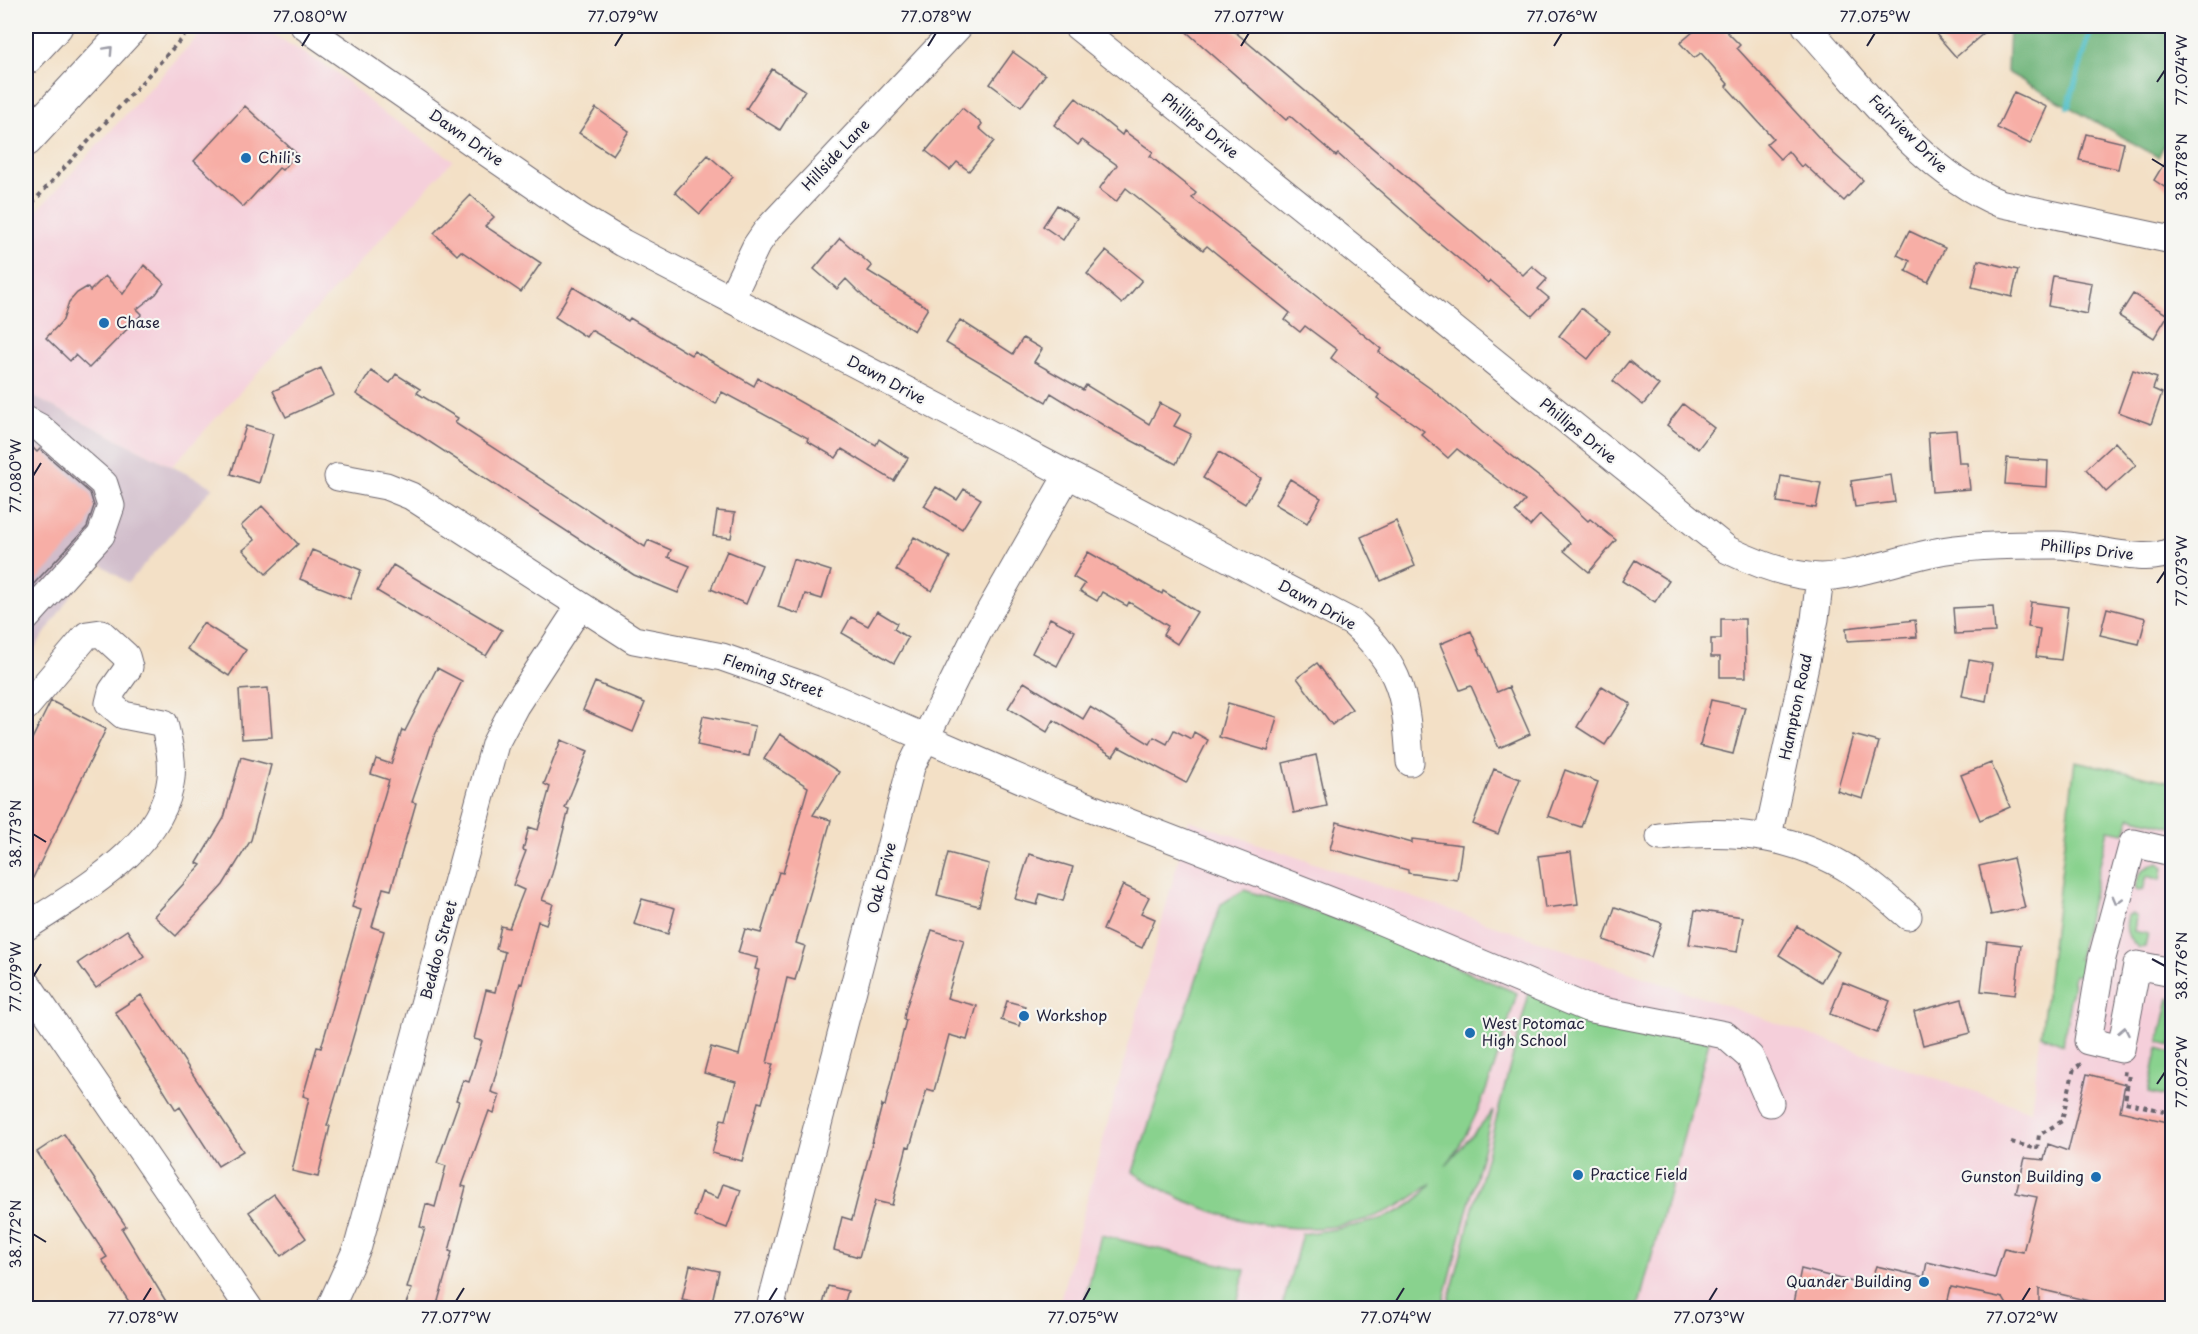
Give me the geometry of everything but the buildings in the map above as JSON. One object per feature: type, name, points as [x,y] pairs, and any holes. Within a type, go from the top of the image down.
[{"type":"highway","points":[[26,58],[56,26]]},
{"type":"highway","points":[[26,140],[132,26]]},
{"type":"street","name":"Dawn Drive","points":[[304,26],[580,217],[623,243],[1353,623],[1372,640],[1387,660],[1402,689],[1407,709],[1410,762]]},
{"type":"street","name":"Hillside Lane","points":[[730,298],[756,246],[767,230],[959,26]]},
{"type":"street","name":"Phillips Drive","points":[[1077,26],[1710,538],[1751,561],[1820,577],[1941,551],[1999,544],[2063,545],[2146,556],[2164,556],[2172,551]]},
{"type":"street","name":"Fairview Drive","points":[[1806,26],[1925,155],[1973,192],[2018,207],[2172,240]]},
{"type":"street","points":[[26,420],[39,427],[104,484],[111,506],[101,535],[26,618]]},
{"type":"street","name":"Oak Drive","points":[[770,1308],[911,767],[979,630],[1067,476]]},
{"type":"street","name":"Fleming Street","points":[[338,477],[386,486],[411,496],[634,640],[755,666],[1053,793],[1190,844],[1587,1008],[1725,1035],[1750,1057],[1770,1103]]},
{"type":"street","name":"Hampton Road","points":[[1768,836],[1815,619],[1820,577]]},
{"type":"street","name":"Beddoo Street","points":[[330,1308],[358,1246],[495,744],[515,706],[580,606]]},
{"type":"street","points":[[26,707],[87,635],[101,633],[126,656],[129,666],[112,691],[109,703],[123,715],[164,723],[171,753],[171,778],[166,798],[148,832],[117,865],[26,927]]},
{"type":"street","points":[[1660,837],[1700,832],[1768,836],[1824,857],[1856,874],[1908,916]]},
{"type":"street","points":[[2137,965],[2121,1049],[2088,1041],[2102,958],[2133,843],[2172,852]]},
{"type":"street","points":[[2102,958],[2172,972]]},
{"type":"street","points":[[26,982],[249,1308]]},
{"type":"path","points":[[26,210],[193,26]]},
{"type":"path","points":[[2011,1142],[2037,1149],[2040,1135],[2062,1121],[2074,1068],[2082,1063],[2094,1066]]},
{"type":"path","points":[[2117,1071],[2129,1074],[2125,1101],[2172,1113]]},
{"type":"path","points":[[2024,1308],[2055,1305],[2076,1308]]},
{"type":"shaded area","points":[[207,26],[259,26],[336,72],[378,109],[453,160],[172,466],[26,393],[26,223]]},
{"type":"shaded area","points":[[26,393],[213,487],[128,583],[95,560],[26,661]]},
{"type":"shaded area","name":"West Potomac High School","points":[[2075,761],[2172,782],[2172,1308],[1058,1308],[1189,820],[2031,1111]]},
{"type":"green space","points":[[2009,26],[2172,26],[2172,131],[2158,157],[2007,72]]},
{"type":"green space","points":[[2075,761],[2172,782],[2172,827],[2130,817],[2125,833],[2108,830],[2078,959],[2089,962],[2087,976],[2074,975],[2063,1044],[2041,1035]]},
{"type":"green space","points":[[2158,863],[2163,867],[2161,880],[2147,876],[2143,890],[2135,889],[2142,872]]},
{"type":"green space","points":[[1244,890],[1351,923],[1517,993],[1497,1060],[1471,1126],[1446,1165],[1493,1111],[1442,1308],[1282,1308],[1302,1234],[1355,1226],[1390,1215],[1420,1197],[1431,1183],[1397,1206],[1361,1221],[1322,1228],[1282,1227],[1243,1220],[1204,1208],[1167,1192],[1133,1172],[1221,904]]},
{"type":"green space","points":[[2132,914],[2136,917],[2134,931],[2148,934],[2145,947],[2139,948],[2128,933],[2126,925],[2128,915]]},
{"type":"green space","name":"Practice Field","points":[[1529,993],[1709,1041],[1638,1308],[1447,1308]]},
{"type":"green space","points":[[2169,998],[2172,999],[2172,1045],[2159,1042]]},
{"type":"green space","points":[[2158,1048],[2172,1052],[2172,1098],[2148,1093]]},
{"type":"green space","points":[[1101,1235],[1245,1270],[1236,1308],[1083,1308]]},
{"type":"waterway","points":[[2068,107],[2092,26]]},
{"type":"place","name":"Chili's","points":[[246,158]]},
{"type":"place","name":"Chase","points":[[104,323]]},
{"type":"place","name":"Workshop","points":[[1024,1016]]},
{"type":"place","name":"West Potomac High School","points":[[1470,1033]]},
{"type":"place","name":"Practice Field","points":[[1578,1175]]},
{"type":"place","name":"Gunston Building","points":[[2096,1177]]},
{"type":"place","name":"Quander Building","points":[[1924,1282]]}]
